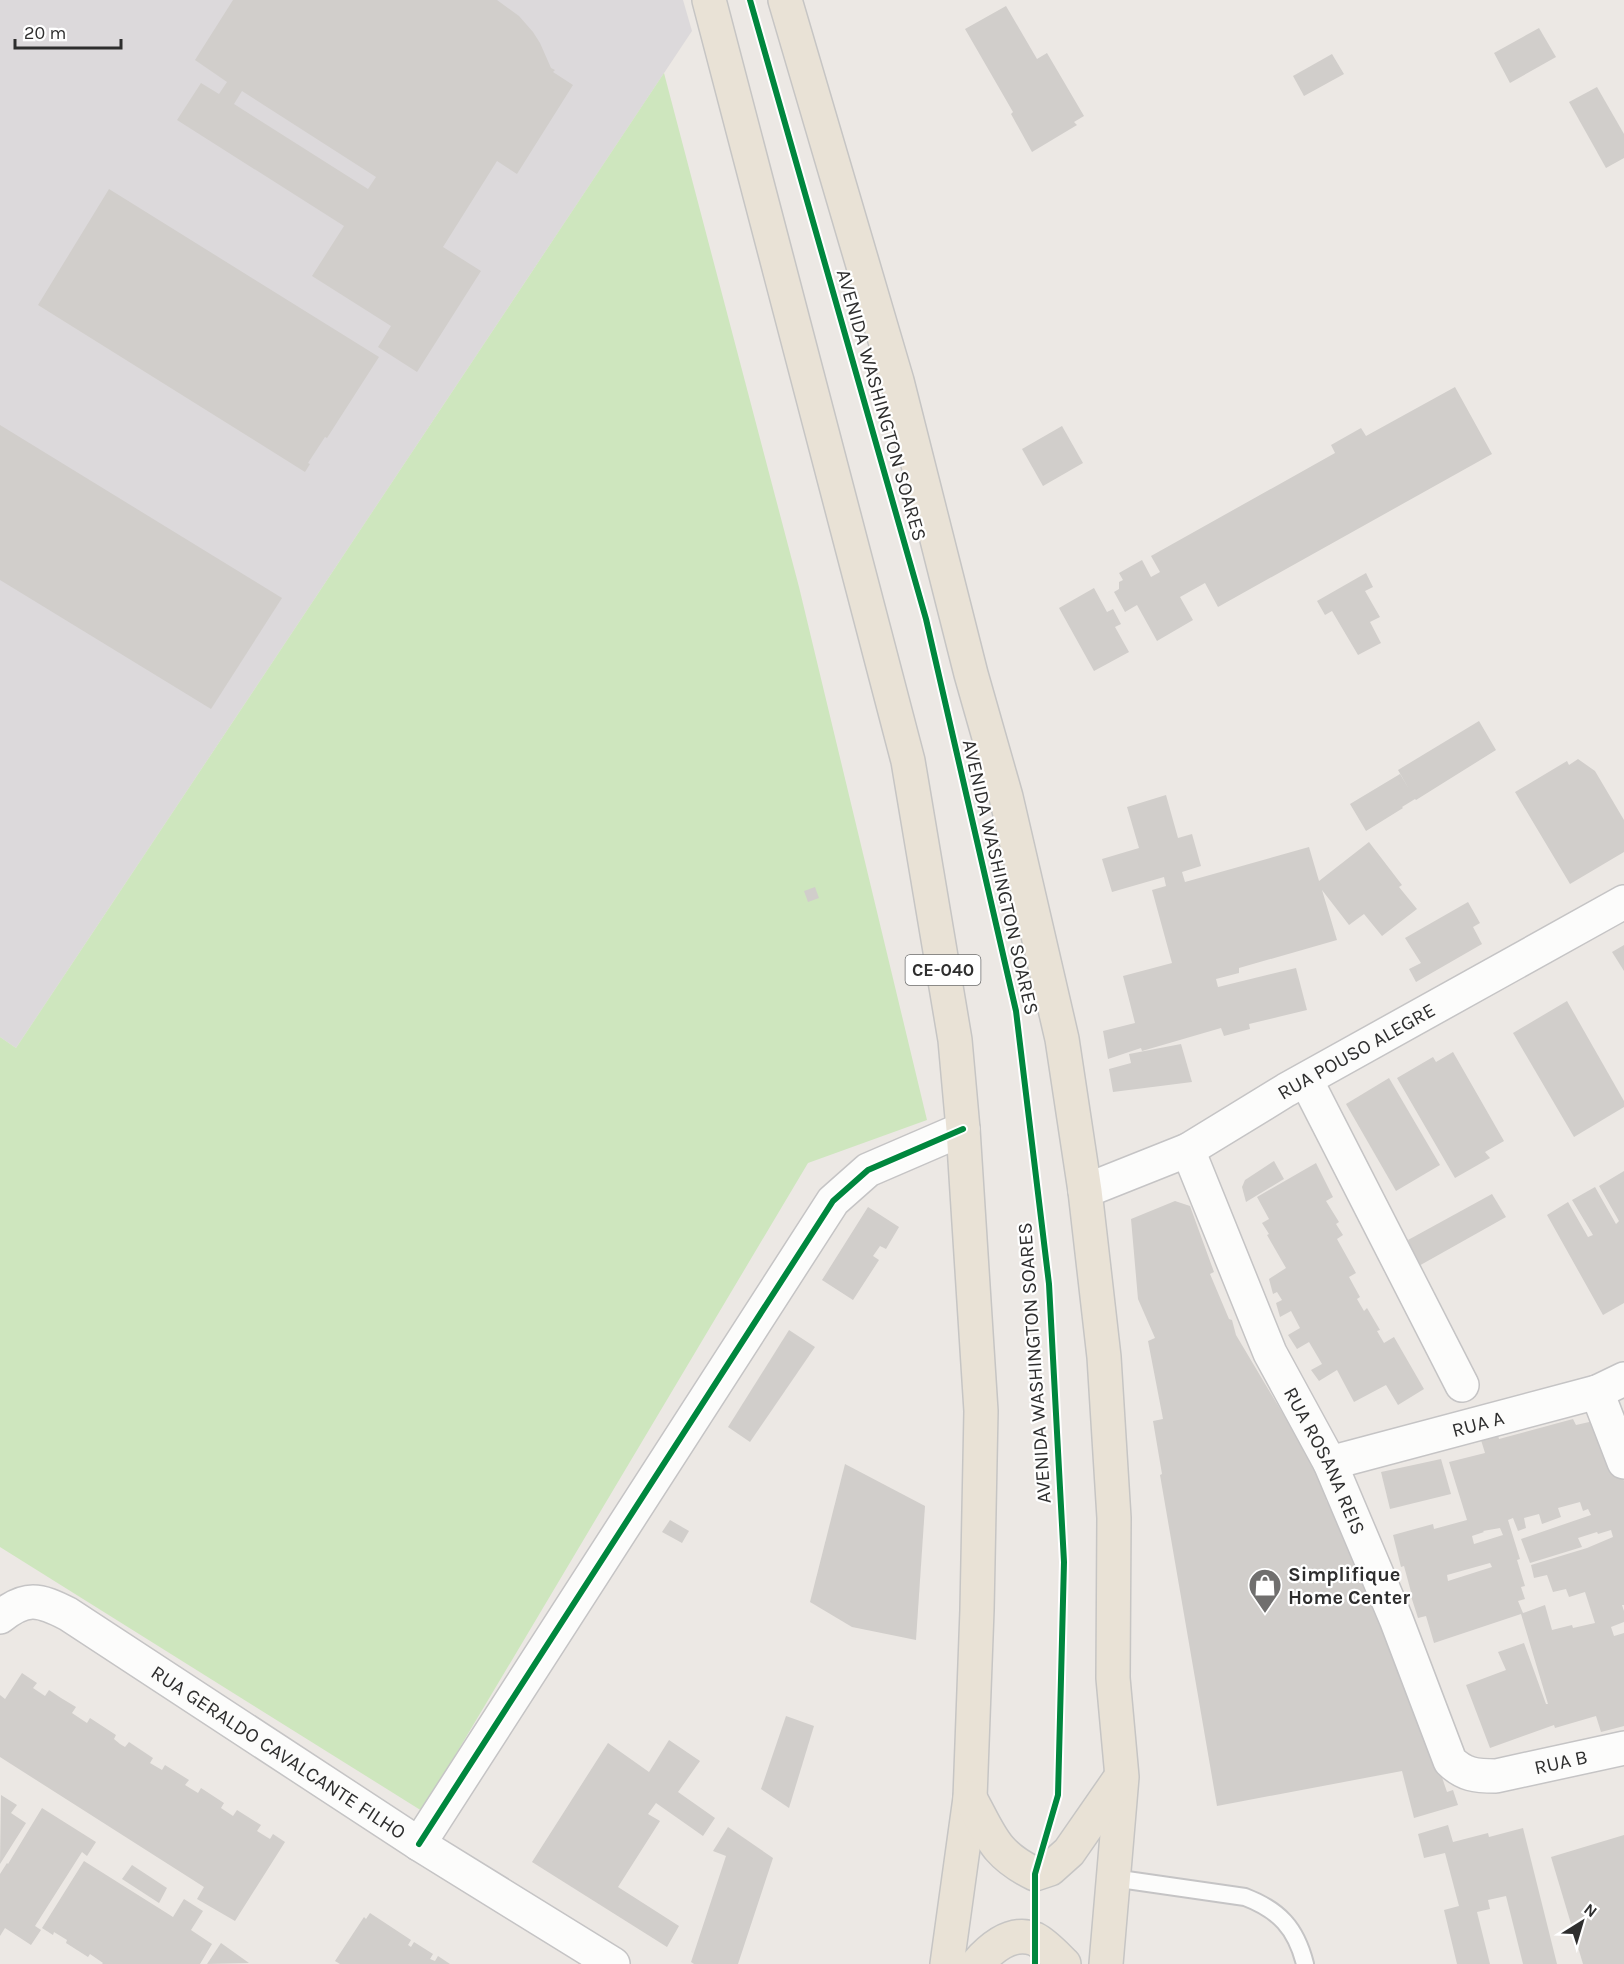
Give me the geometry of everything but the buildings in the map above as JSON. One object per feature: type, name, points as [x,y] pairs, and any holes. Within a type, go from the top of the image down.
[{"type":"highway","name":"CE-040","points":[[709,0],[909,761],[955,1040],[981,1411],[970,1798],[947,1964]]},
{"type":"highway","name":"AVENIDA WASHINGTON SOARES","points":[[785,0],[897,381],[968,663],[1006,796],[1062,1039],[1085,1191],[1106,1380],[1114,1518],[1113,1678],[1122,1777],[1106,1964]]},
{"type":"highway","points":[[970,1798],[999,1851],[1035,1874],[1050,1869],[1069,1852],[1122,1777]]},
{"type":"highway","points":[[977,1964],[995,1946],[1020,1937],[1035,1939],[1064,1964]]},
{"type":"street","name":"RUA POUSO ALEGRE","points":[[1085,1191],[1188,1150],[1306,1080],[1624,902]]},
{"type":"street","points":[[1306,1080],[1462,1385]]},
{"type":"street","points":[[419,1844],[833,1201],[868,1170],[963,1129]]},
{"type":"street","name":"RUA ROSANA REIS","points":[[1188,1150],[1270,1353],[1330,1463],[1396,1619],[1450,1761],[1466,1773],[1475,1776],[1496,1776]]},
{"type":"street","points":[[1610,1386],[1624,1462]]},
{"type":"street","name":"RUA A","points":[[1330,1463],[1610,1386]]},
{"type":"street","name":"RUA GERALDO CAVALCANTE FILHO","points":[[0,1617],[24,1602],[39,1602],[68,1614],[419,1844],[613,1964]]},
{"type":"street","name":"RUA B","points":[[1496,1776],[1624,1748]]},
{"type":"lane","points":[[1113,1878],[1245,1897],[1265,1905],[1286,1922],[1301,1946],[1305,1964]]},
{"type":"shaded area","points":[[0,0],[683,0],[692,31],[16,1048],[0,1037]]},
{"type":"green space","points":[[664,73],[799,587],[927,1120],[808,1163],[422,1811],[0,1547],[0,1037],[16,1048]]},
{"type":"cycle path","points":[[750,0],[926,619],[1016,1011],[1049,1284],[1064,1562],[1058,1795],[1035,1874],[1035,1964]]},
{"type":"cycle path","points":[[419,1844],[833,1201],[868,1170],[963,1129]]},
{"type":"place","name":"Simplifique Home Center","points":[[1265,1614]]}]
